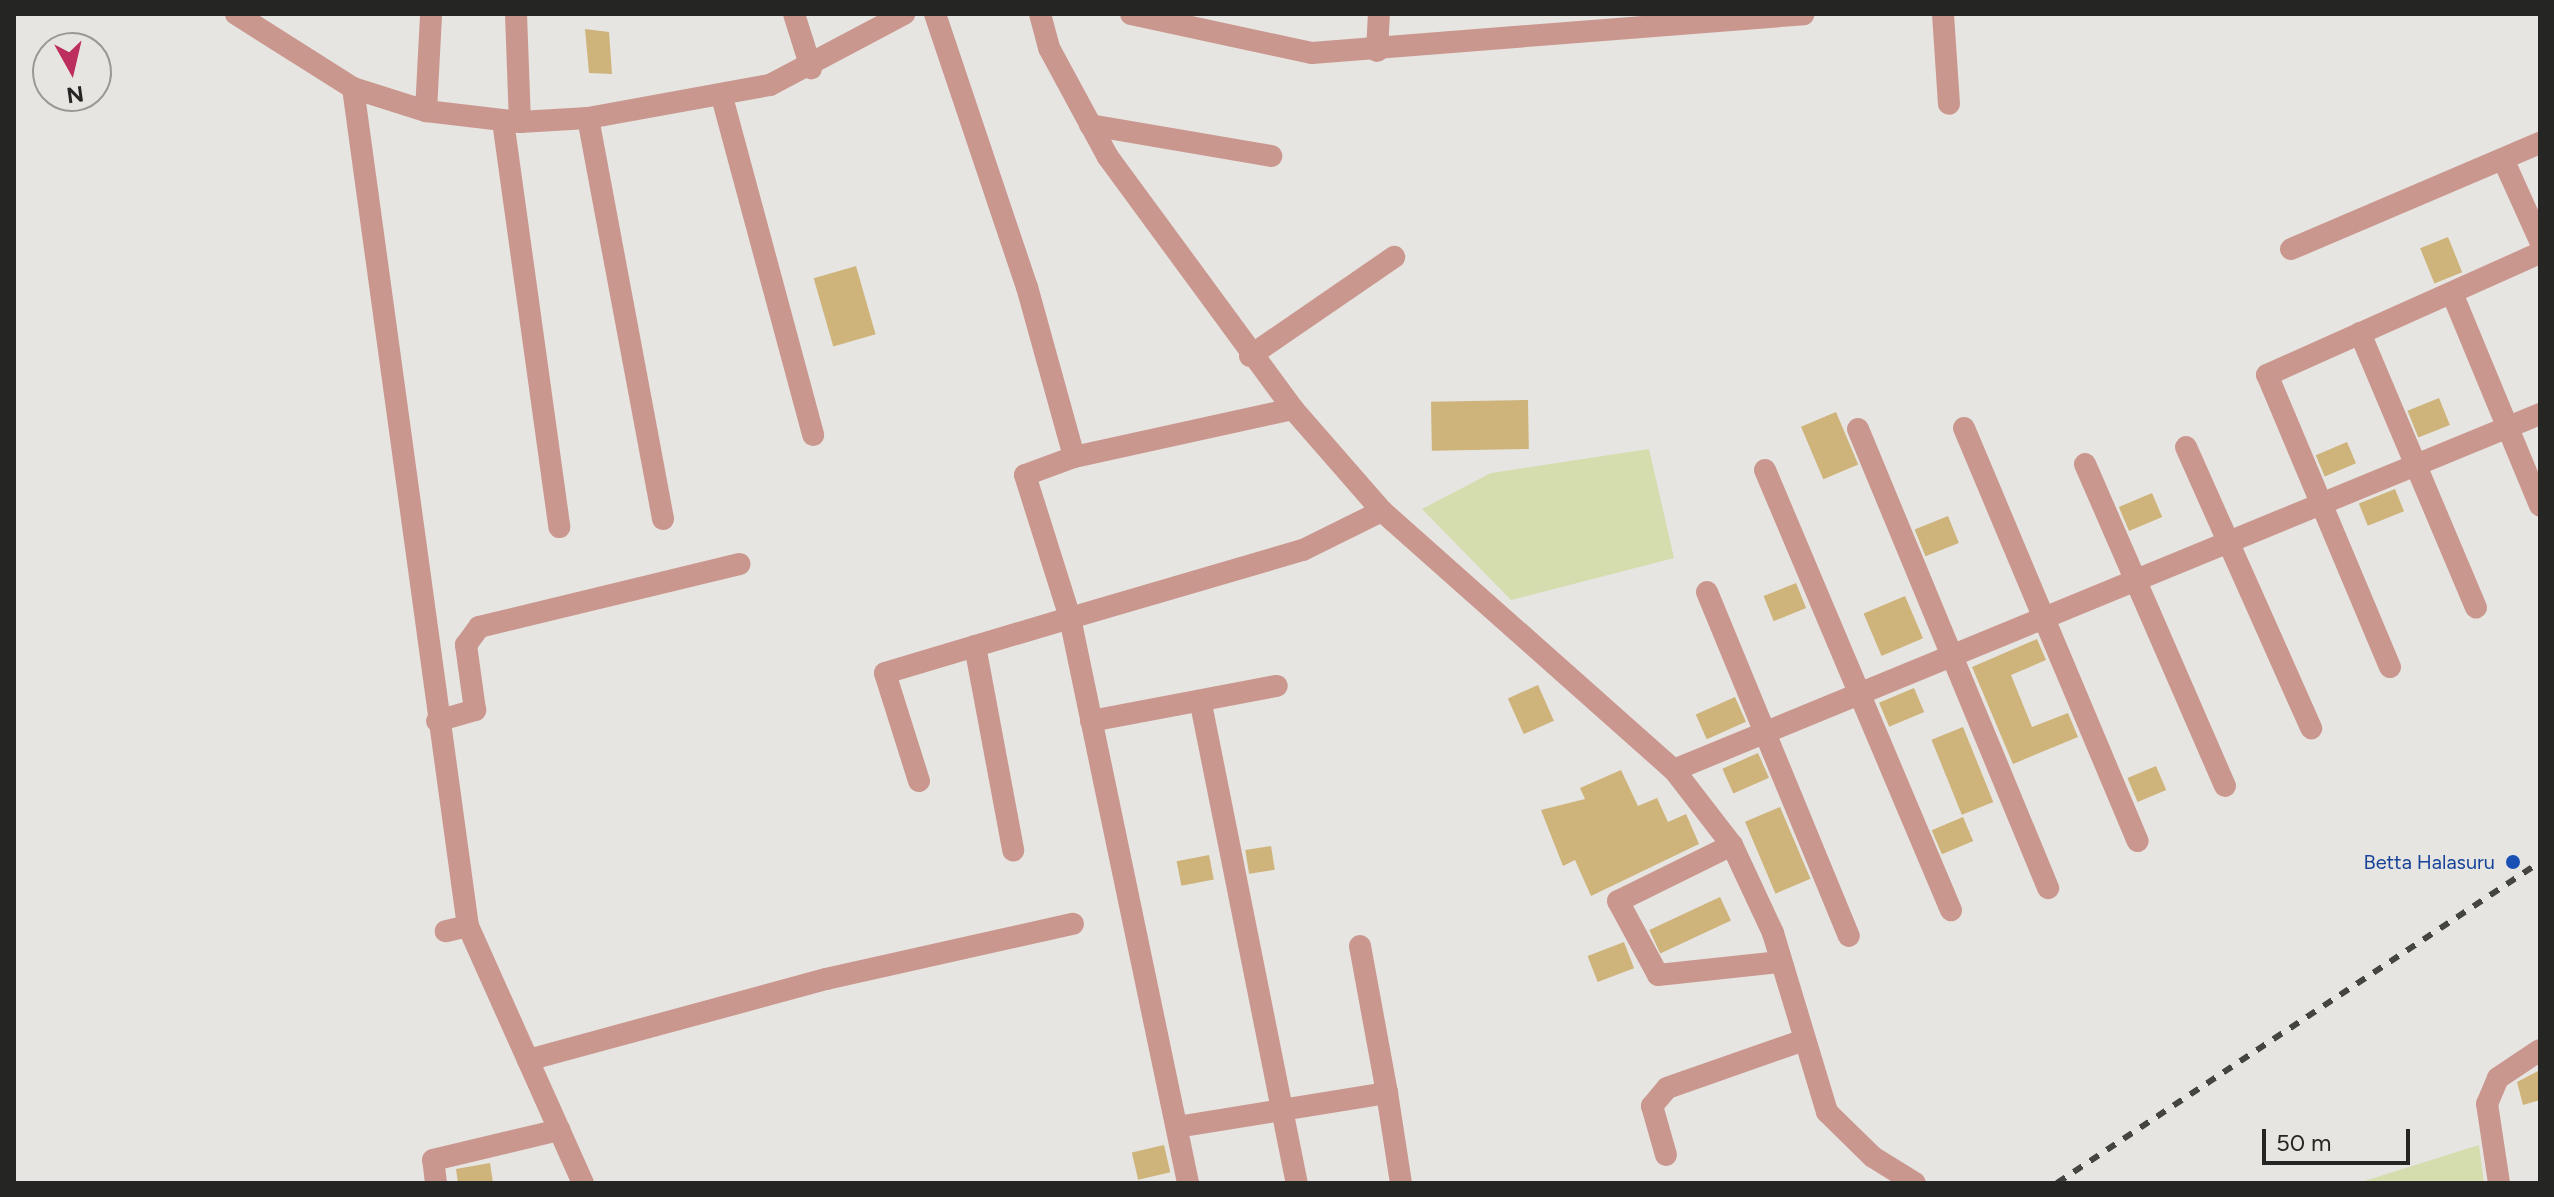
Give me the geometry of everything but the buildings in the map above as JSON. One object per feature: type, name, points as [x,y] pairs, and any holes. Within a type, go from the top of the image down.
[{"type":"street","points":[[236,14],[353,88],[426,111],[511,122],[588,118],[722,97],[811,68],[856,35],[904,14]]},
{"type":"street","points":[[426,111],[431,14]]},
{"type":"street","points":[[516,14],[511,122],[559,527]]},
{"type":"street","points":[[794,14],[811,68]]},
{"type":"street","points":[[935,14],[1027,287],[1074,457]]},
{"type":"street","points":[[1040,14],[1049,48],[1090,125],[1250,356],[1293,409],[1382,511],[1674,770],[1732,845],[1780,962],[1801,1041],[1827,1112],[1873,1157],[1915,1183]]},
{"type":"street","points":[[1131,14],[1312,53],[1377,51],[1803,14]]},
{"type":"street","points":[[1377,51],[1379,14]]},
{"type":"street","points":[[1943,14],[1949,104]]},
{"type":"street","points":[[353,88],[437,721],[457,929],[528,1060],[583,1183]]},
{"type":"street","points":[[722,97],[813,435]]},
{"type":"street","points":[[588,118],[663,519]]},
{"type":"street","points":[[1090,125],[1271,156]]},
{"type":"street","points":[[2291,249],[2540,143]]},
{"type":"street","points":[[2503,159],[2540,241]]},
{"type":"street","points":[[2390,667],[2267,375],[2540,253]]},
{"type":"street","points":[[1250,356],[1394,257]]},
{"type":"street","points":[[2452,293],[2510,426],[2540,505]]},
{"type":"street","points":[[2360,333],[2420,463],[2476,607]]},
{"type":"street","points":[[1188,1183],[1070,618],[1025,475],[1074,457],[1293,409]]},
{"type":"street","points":[[1674,770],[1862,694],[2132,578],[2321,506],[2540,414]]},
{"type":"street","points":[[1964,428],[2138,841]]},
{"type":"street","points":[[1858,429],[2048,888]]},
{"type":"street","points":[[2186,447],[2232,540],[2311,728]]},
{"type":"street","points":[[2085,464],[2225,786]]},
{"type":"street","points":[[1765,470],[1951,910]]},
{"type":"street","points":[[919,781],[885,673],[1303,550],[1382,511]]},
{"type":"street","points":[[437,721],[475,710],[466,645],[479,627],[740,564]]},
{"type":"street","points":[[1707,592],[1763,735],[1849,936]]},
{"type":"street","points":[[975,646],[1013,850]]},
{"type":"street","points":[[1091,721],[1201,704],[1277,686]]},
{"type":"street","points":[[1201,704],[1297,1183]]},
{"type":"street","points":[[1732,845],[1618,901],[1658,975],[1780,962]]},
{"type":"street","points":[[528,1060],[826,979],[1073,924]]},
{"type":"street","points":[[1360,946],[1401,1183]]},
{"type":"street","points":[[1666,1155],[1652,1106],[1667,1088],[1801,1041]]},
{"type":"street","points":[[2499,1183],[2487,1104],[2498,1078],[2540,1050]]},
{"type":"street","points":[[1177,1127],[1387,1093]]},
{"type":"street","points":[[436,1183],[433,1160],[559,1130]]},
{"type":"green space","points":[[1649,449],[1674,558],[1511,600],[1422,509],[1491,473]]},
{"type":"green space","points":[[2479,1145],[2484,1183],[2358,1183]]},
{"type":"railway","points":[[2057,1183],[2540,862]]},
{"type":"place","name":"Betta Halasuru","points":[[2513,862]]}]
